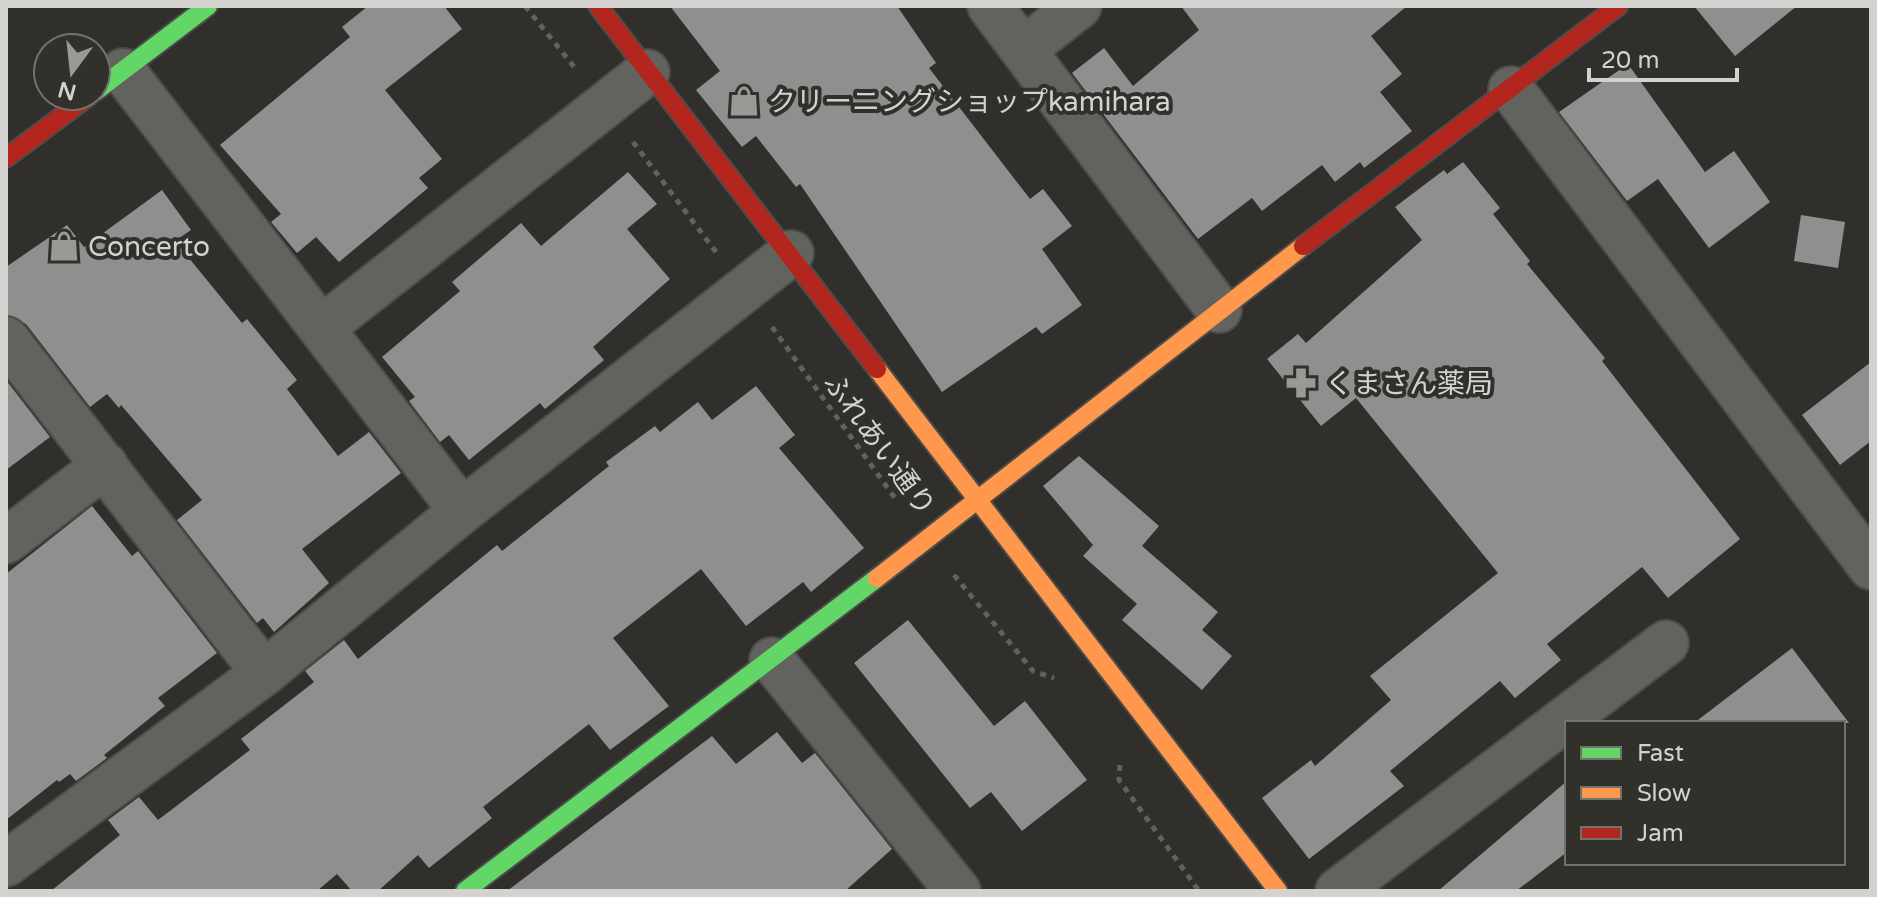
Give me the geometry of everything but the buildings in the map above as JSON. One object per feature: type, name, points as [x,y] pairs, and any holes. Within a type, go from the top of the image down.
[{"type":"street","points":[[112,79],[208,6]]},
{"type":"street","points":[[598,6],[791,253],[1269,888]]},
{"type":"street","points":[[990,6],[1219,310]]},
{"type":"street","points":[[1024,49],[1079,6]]},
{"type":"street","points":[[465,891],[772,660],[1219,310],[1618,6]]},
{"type":"street","points":[[323,327],[647,72]]},
{"type":"street","points":[[1511,89],[1871,567]]},
{"type":"street","points":[[112,96],[323,327],[462,511]]},
{"type":"street","points":[[6,158],[68,112]]},
{"type":"street","points":[[6,864],[264,673],[462,511],[791,253]]},
{"type":"street","points":[[6,339],[264,673]]},
{"type":"street","points":[[6,541],[105,465]]},
{"type":"street","points":[[1338,891],[1666,643]]},
{"type":"street","points":[[772,660],[958,891]]},
{"type":"path","name":"ふれあい通り","points":[[525,6],[745,289],[925,539],[1033,671],[1062,681]]},
{"type":"path","points":[[1121,751],[1119,780],[1199,891]]},
{"type":"traffic: fast","points":[[112,79],[208,6]]},
{"type":"traffic: fast","points":[[465,891],[877,578]]},
{"type":"traffic: slow","points":[[877,578],[1303,246]]},
{"type":"traffic: slow","points":[[877,369],[1278,891]]},
{"type":"traffic: jam","points":[[598,6],[877,369]]},
{"type":"traffic: jam","points":[[1303,246],[1618,6]]},
{"type":"traffic: jam","points":[[6,158],[68,112]]},
{"type":"place","name":"クリーニングショップkamihara","points":[[744,101]]},
{"type":"place","name":"Concerto","points":[[64,246]]},
{"type":"place","name":"くまさん薬局","points":[[1301,383]]}]
